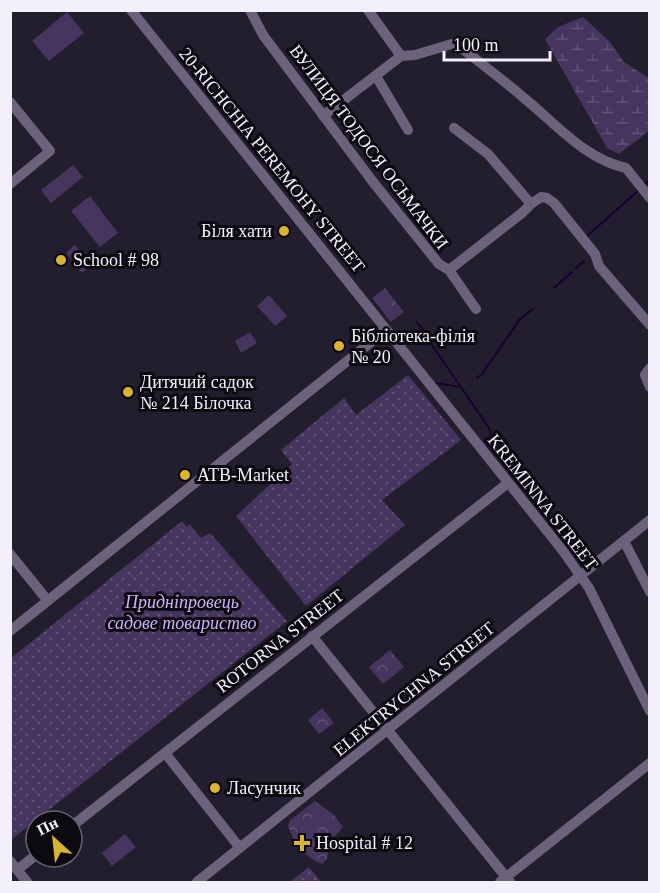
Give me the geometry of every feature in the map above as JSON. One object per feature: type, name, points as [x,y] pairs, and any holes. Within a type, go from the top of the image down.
[{"type":"street","name":"20-RICHCHIA PEREMOHY STREET","points":[[131,10],[386,330]]},
{"type":"street","name":"ВУЛИЦЯ ТОДОСЯ ОСЬМАЧКИ","points":[[250,10],[263,34],[323,116],[439,264],[449,270],[531,204]]},
{"type":"street","points":[[368,10],[401,56]]},
{"type":"street","points":[[323,116],[401,56],[415,55],[455,43],[563,133],[613,166],[626,168],[645,192]]},
{"type":"street","points":[[376,76],[408,130]]},
{"type":"street","points":[[10,102],[50,151],[10,184]]},
{"type":"street","points":[[454,128],[488,154],[531,204],[541,197],[548,198],[554,203],[595,254],[599,266],[650,325]]},
{"type":"street","points":[[449,270],[476,309]]},
{"type":"street","name":"KREMINNA STREET","points":[[386,330],[582,576],[650,711]]},
{"type":"street","points":[[10,631],[386,330]]},
{"type":"street","points":[[650,368],[645,375],[650,387]]},
{"type":"street","name":"ROTORNA STREET","points":[[84,817],[312,636],[501,475]]},
{"type":"street","name":"ELEKTRYCHNA STREET","points":[[197,882],[650,520]]},
{"type":"street","points":[[624,541],[650,592]]},
{"type":"street","points":[[10,554],[48,601]]},
{"type":"street","points":[[312,636],[506,881],[650,763]]},
{"type":"street","points":[[165,753],[240,848]]},
{"type":"street","points":[[14,866],[27,882]]},
{"type":"green space","points":[[67,12],[84,33],[49,61],[32,41]]},
{"type":"green space","points":[[583,17],[610,42],[624,62],[649,78],[649,131],[619,154],[607,148],[545,39],[558,27]]},
{"type":"green space","points":[[73,165],[83,177],[51,203],[41,190]]},
{"type":"green space","points":[[90,196],[118,233],[100,247],[71,211]]},
{"type":"green space","points":[[75,245],[91,265],[82,273],[66,253]]},
{"type":"green space","points":[[385,288],[404,312],[391,322],[372,298]]},
{"type":"green space","points":[[269,295],[287,316],[275,326],[257,306]]},
{"type":"green space","points":[[250,332],[257,343],[241,353],[235,341]]},
{"type":"green space","name":"Придніпровець садове товариство","points":[[408,375],[461,440],[382,500],[405,525],[306,606],[236,516],[292,464],[281,450],[344,398],[356,415]]},
{"type":"green space","name":"Придніпровець садове товариство","points":[[182,521],[187,527],[190,525],[201,538],[210,533],[287,621],[50,809],[24,809],[24,830],[11,840],[11,658]]},
{"type":"green space","points":[[390,650],[404,667],[383,684],[369,667]]},
{"type":"green space","points":[[322,708],[334,723],[319,734],[308,720]]},
{"type":"green space","points":[[315,801],[333,814],[343,827],[329,843],[327,859],[322,864],[310,858],[301,849],[288,826],[290,820]]},
{"type":"green space","points":[[125,834],[136,847],[112,866],[102,853]]},
{"type":"green space","points":[[309,867],[321,882],[290,882]]},
{"type":"waterway","points":[[645,184],[650,180]]},
{"type":"waterway","points":[[587,236],[639,190]]},
{"type":"waterway","points":[[576,268],[584,261]]},
{"type":"waterway","points":[[554,288],[572,272]]},
{"type":"waterway","points":[[477,378],[520,319],[533,309]]},
{"type":"waterway","points":[[417,322],[426,334]]},
{"type":"waterway","points":[[432,345],[489,428],[491,433],[488,446]]},
{"type":"waterway","points":[[436,383],[461,387]]},
{"type":"place","name":"Біля хати","points":[[284,231]]},
{"type":"place","name":"School # 98","points":[[61,260]]},
{"type":"place","name":"Бібліотека-філія № 20","points":[[339,346]]},
{"type":"place","name":"Дитячий садок № 214 Білочка","points":[[128,392]]},
{"type":"place","name":"ATB-Market","points":[[185,475]]},
{"type":"place","name":"Ласунчик","points":[[215,788]]},
{"type":"place","name":"Hospital # 12","points":[[302,843]]}]
